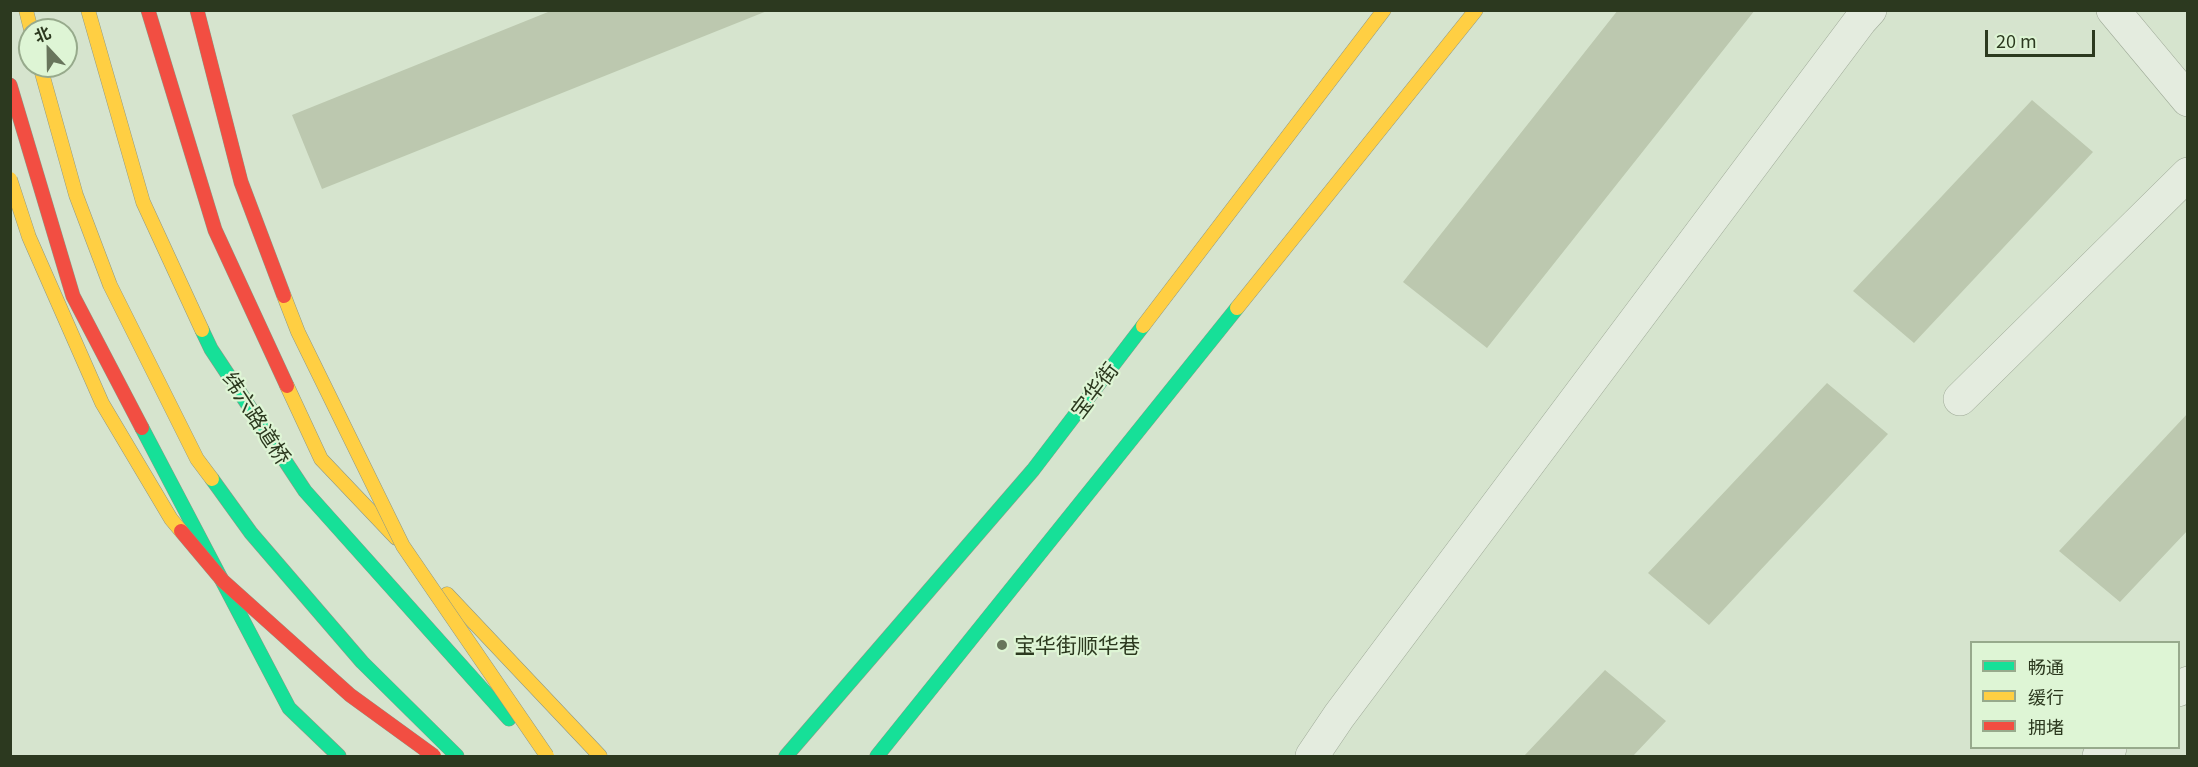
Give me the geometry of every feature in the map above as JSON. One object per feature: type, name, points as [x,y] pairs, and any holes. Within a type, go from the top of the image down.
[{"type":"main road","name":"纬六路道桥","points":[[88,10],[143,202],[212,349],[305,491],[542,756]]},
{"type":"main road","points":[[148,10],[215,230],[321,459],[600,756]]},
{"type":"main road","points":[[197,10],[240,182],[298,332],[403,546],[548,756]]},
{"type":"main road","name":"宝华街","points":[[786,756],[1033,470],[1384,10]]},
{"type":"main road","points":[[878,756],[1476,10]]},
{"type":"main road","points":[[43,78],[76,195],[110,285],[197,459],[251,533],[362,662],[457,756]]},
{"type":"main road","points":[[10,85],[73,296],[289,708],[339,756]]},
{"type":"main road","points":[[10,179],[29,237],[102,404],[171,519],[223,581],[350,695],[434,756]]},
{"type":"street","points":[[1312,756],[1339,716],[1870,10]]},
{"type":"street","points":[[2113,10],[2187,100]]},
{"type":"street","points":[[1960,399],[2187,174]]},
{"type":"building","points":[[553,10],[767,11],[322,189],[292,115]]},
{"type":"building","points":[[1618,10],[1755,10],[1487,348],[1403,282]]},
{"type":"building","points":[[2032,100],[2093,152],[1914,343],[1853,291]]},
{"type":"building","points":[[1827,383],[1888,434],[1709,625],[1648,573]]},
{"type":"building","points":[[2188,413],[2188,530],[2120,602],[2059,551]]},
{"type":"building","points":[[1605,670],[1666,721],[1633,756],[1524,756]]},
{"type":"traffic: fast","points":[[877,756],[1237,308]]},
{"type":"traffic: fast","points":[[786,756],[1033,470],[1143,326]]},
{"type":"traffic: fast","points":[[202,330],[211,349],[305,491],[509,719]]},
{"type":"traffic: fast","points":[[142,428],[289,708],[339,756]]},
{"type":"traffic: fast","points":[[212,479],[251,533],[362,662],[457,756]]},
{"type":"traffic: slow","points":[[26,10],[28,18]]},
{"type":"traffic: slow","points":[[88,10],[143,202],[202,330]]},
{"type":"traffic: slow","points":[[1143,326],[1384,10]]},
{"type":"traffic: slow","points":[[1237,308],[1476,10]]},
{"type":"traffic: slow","points":[[43,78],[76,195],[110,285],[197,459],[212,479]]},
{"type":"traffic: slow","points":[[10,179],[29,237],[102,403],[171,519],[181,531]]},
{"type":"traffic: slow","points":[[284,296],[298,332],[403,546],[547,756]]},
{"type":"traffic: slow","points":[[287,386],[321,459],[396,538]]},
{"type":"traffic: slow","points":[[447,594],[600,756]]},
{"type":"traffic: jam","points":[[148,10],[215,230],[287,386]]},
{"type":"traffic: jam","points":[[197,10],[241,182],[284,296]]},
{"type":"traffic: jam","points":[[10,85],[73,296],[142,428]]},
{"type":"traffic: jam","points":[[181,531],[223,581],[350,695],[434,756]]},
{"type":"place","name":"宝华街顺华巷","points":[[1002,645]]}]
